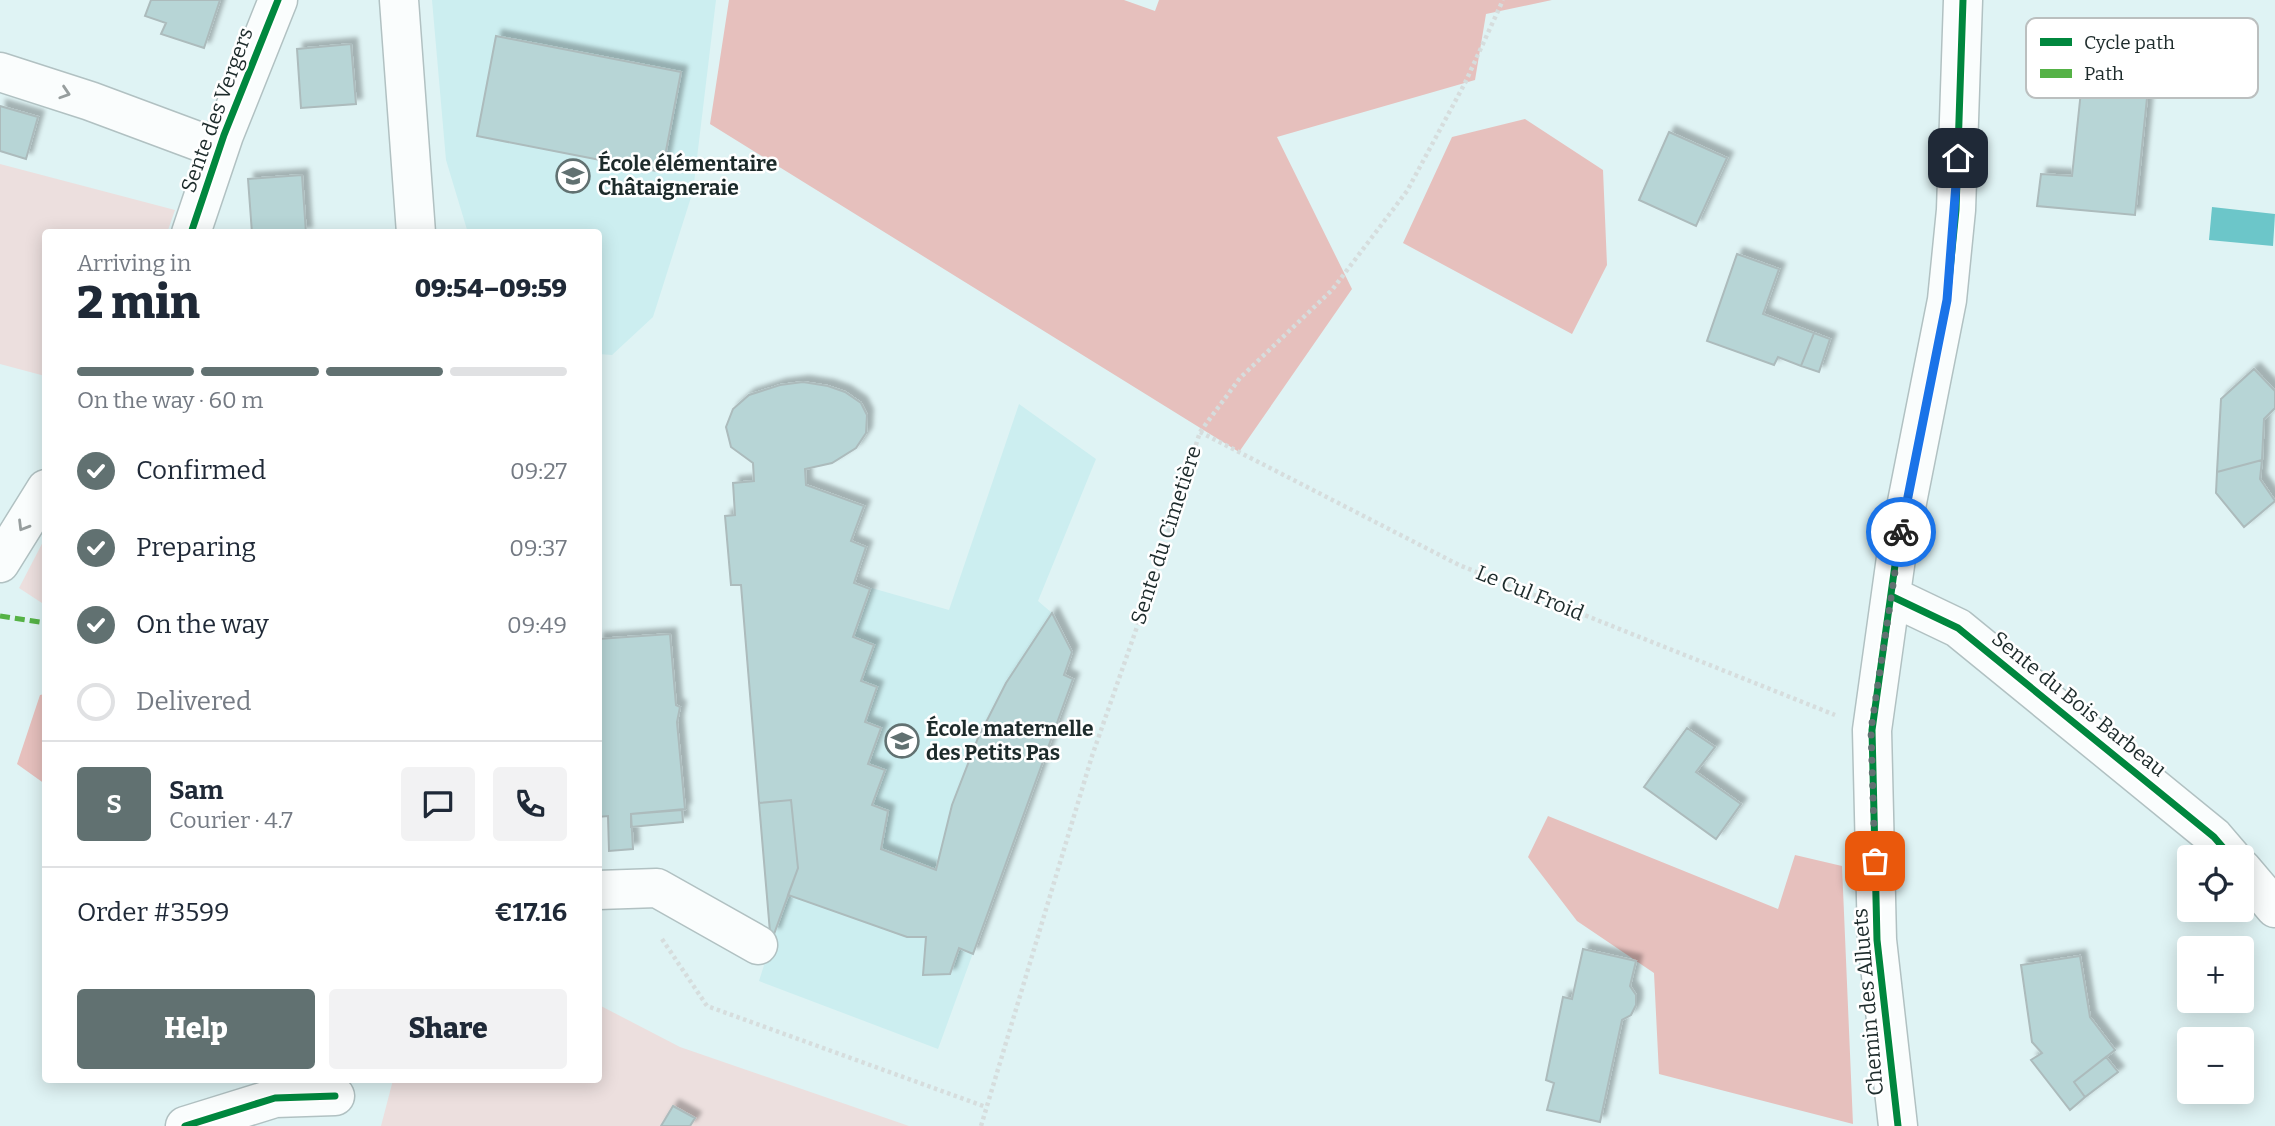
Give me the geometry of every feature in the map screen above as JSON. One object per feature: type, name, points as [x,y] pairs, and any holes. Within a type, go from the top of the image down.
[{"type":"street","name":"Sente des Vergers","points":[[192,229],[219,149],[278,0]]},
{"type":"street","points":[[399,0],[416,229]]},
{"type":"street","name":"Chemin des Alluets","points":[[1898,1126],[1877,940],[1871,730],[1891,596],[1947,300],[1956,210],[1963,0]]},
{"type":"street","points":[[0,72],[90,101],[219,149]]},
{"type":"street","points":[[0,563],[42,495]]},
{"type":"street","name":"Sente du Bois Barbeau","points":[[1891,596],[1958,628],[2221,845]]},
{"type":"street","points":[[2254,883],[2275,908]]},
{"type":"street","points":[[602,890],[657,888],[758,945]]},
{"type":"street","points":[[185,1126],[275,1098],[337,1101]]},
{"type":"path","points":[[657,888],[660,936],[708,1006],[986,1107]]},
{"type":"shaded area","name":"École élémentaire Châtaigneraie","points":[[432,0],[716,0],[693,191],[653,317],[612,355],[602,354],[602,229],[467,229],[446,160]]},
{"type":"shaded area","points":[[729,0],[1124,0],[1155,11],[1159,0],[1552,0],[1486,14],[1475,80],[1277,137],[1352,289],[1239,452],[710,124]]},
{"type":"shaded area","points":[[1525,119],[1603,170],[1607,265],[1572,334],[1403,243],[1452,137]]},
{"type":"shaded area","points":[[0,164],[175,210],[168,229],[42,229],[42,375],[0,364]]},
{"type":"shaded area","name":"École maternelle des Petits Pas","points":[[787,383],[816,383],[845,392],[861,403],[867,415],[866,433],[856,448],[832,463],[805,469],[806,485],[864,506],[851,541],[866,547],[854,583],[949,610],[1019,404],[1096,459],[1038,601],[1052,613],[1072,652],[1064,675],[1073,679],[938,1049],[759,981],[774,934],[770,932],[741,585],[731,585],[725,516],[735,515],[733,483],[754,481],[753,463],[731,447],[726,427],[733,409],[742,400]]},
{"type":"shaded area","points":[[42,544],[42,603],[19,588]]},
{"type":"shaded area","points":[[42,695],[42,782],[17,764]]},
{"type":"shaded area","points":[[1548,816],[1778,909],[1795,855],[1842,866],[1853,1124],[1659,1074],[1654,973],[1577,921],[1528,857]]},
{"type":"shaded area","points":[[602,1007],[680,1047],[909,1126],[381,1126],[392,1083],[602,1083]]},
{"type":"water","points":[[2212,207],[2275,214],[2273,246],[2209,240]]},
{"type":"building","points":[[151,0],[220,0],[204,48],[161,34],[166,23],[145,16]]},
{"type":"building","points":[[496,36],[681,72],[662,172],[477,136]]},
{"type":"building","points":[[351,44],[356,104],[301,108],[297,49]]},
{"type":"building","points":[[2080,98],[2147,98],[2135,215],[2037,206],[2041,174],[2072,176]]},
{"type":"building","points":[[0,106],[38,117],[26,159],[0,151]]},
{"type":"building","points":[[1669,132],[1727,158],[1696,226],[1639,200]]},
{"type":"building","points":[[302,175],[306,229],[252,229],[248,179]]},
{"type":"building","points":[[1737,254],[1779,269],[1763,314],[1814,333],[1801,366],[1778,357],[1774,365],[1707,341]]},
{"type":"building","points":[[1814,333],[1830,339],[1819,372],[1801,366]]},
{"type":"building","points":[[2254,369],[2275,391],[2275,408],[2264,419],[2262,460],[2217,472],[2221,399]]},
{"type":"building","points":[[803,382],[845,392],[861,403],[867,415],[866,433],[856,448],[832,463],[805,469],[806,485],[864,506],[851,541],[866,547],[854,583],[870,589],[853,637],[874,645],[861,681],[877,687],[865,722],[881,728],[868,764],[885,770],[872,805],[888,811],[881,849],[936,870],[952,805],[978,738],[1006,683],[1052,613],[1072,652],[1064,675],[1073,679],[973,954],[959,948],[950,974],[923,975],[926,937],[907,937],[788,895],[798,868],[791,800],[759,803],[741,585],[731,585],[725,516],[735,515],[733,483],[754,481],[753,463],[731,447],[726,427],[733,409],[749,395],[780,385]]},
{"type":"building","points":[[2262,460],[2260,479],[2275,501],[2244,527],[2216,493],[2217,472]]},
{"type":"building","points":[[670,634],[676,705],[680,707],[677,722],[685,809],[631,814],[633,849],[609,851],[608,816],[602,817],[602,639]]},
{"type":"building","points":[[1687,728],[1715,747],[1696,772],[1741,804],[1716,839],[1644,787]]},
{"type":"building","points":[[791,800],[798,868],[774,934],[770,932],[759,803]]},
{"type":"building","points":[[682,810],[683,822],[631,827],[631,814]]},
{"type":"building","points":[[1583,949],[1636,961],[1630,986],[1636,995],[1636,1005],[1631,1015],[1622,1020],[1600,1122],[1547,1110],[1554,1083],[1546,1080],[1563,997],[1572,999]]},
{"type":"building","points":[[2080,956],[2090,1017],[2115,1050],[2074,1082],[2085,1097],[2070,1110],[2031,1060],[2042,1053],[2032,1042],[2021,965]]},
{"type":"building","points":[[2106,1057],[2118,1072],[2085,1097],[2074,1082]]},
{"type":"building","points":[[673,1106],[695,1118],[690,1126],[661,1126]]},
{"type":"marked path","points":[[0,616],[42,622]]},
{"type":"cycle path","points":[[192,229],[224,135],[278,0]]},
{"type":"cycle path","points":[[1898,1126],[1877,940],[1872,730],[1896,558],[1947,300],[1956,210],[1963,0]]},
{"type":"cycle path","points":[[1891,596],[1958,628],[2221,845]]},
{"type":"cycle path","points":[[185,1126],[275,1098],[335,1096]]},
{"type":"way so far","points":[[1875,861],[1871,730],[1901,532]]},
{"type":"place","name":"École élémentaire Châtaigneraie","points":[[573,176]]},
{"type":"place","name":"École maternelle des Petits Pas","points":[[902,741]]},
{"type":"route","points":[[1901,532],[1947,300],[1958,158]]}]
